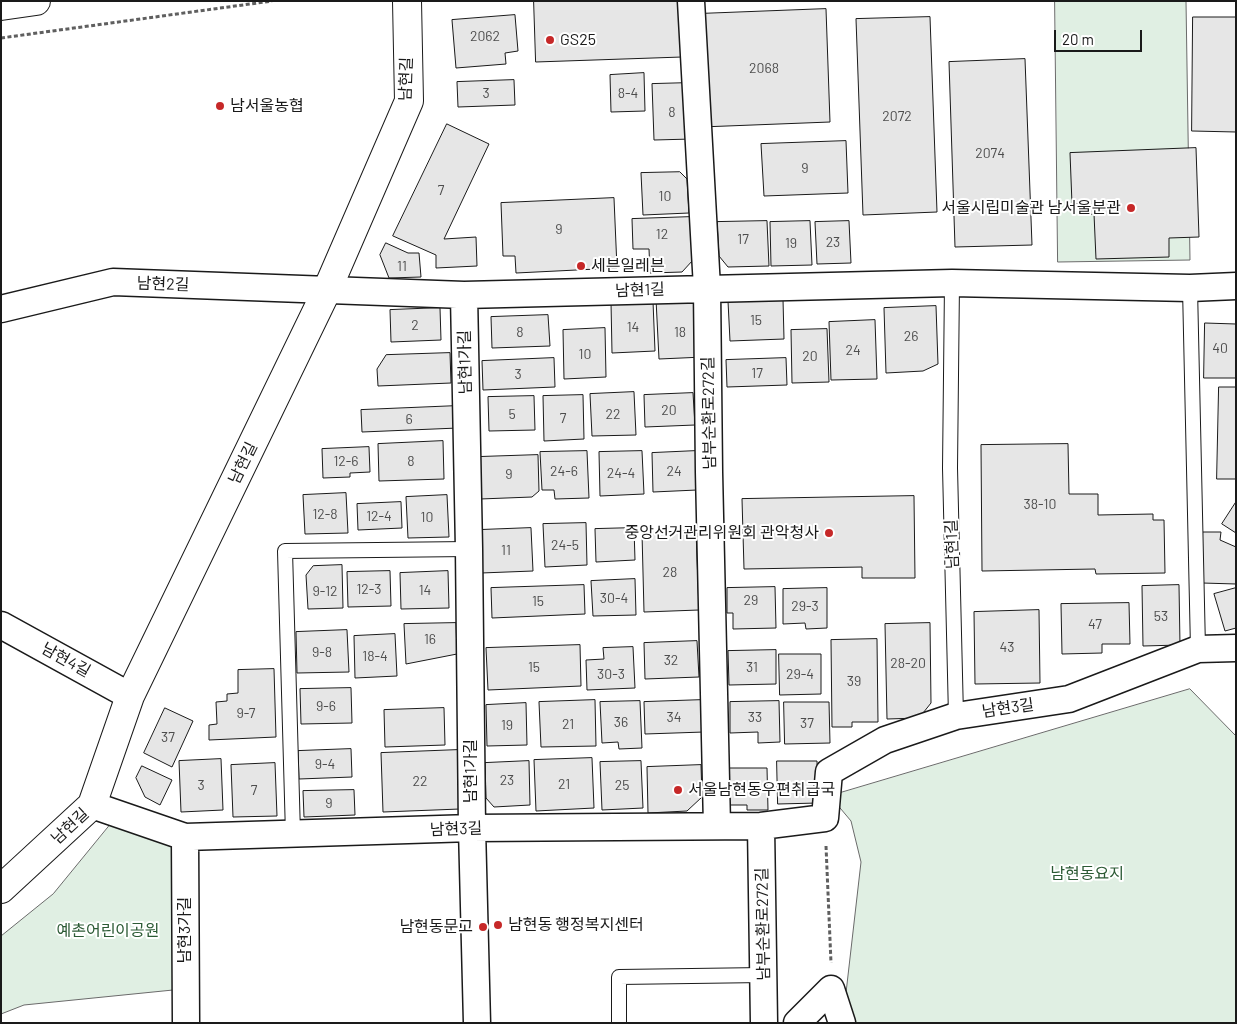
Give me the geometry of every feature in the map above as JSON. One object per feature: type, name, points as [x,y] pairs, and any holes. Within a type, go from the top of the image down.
[{"type":"street","points":[[1,6],[36,1]]},
{"type":"street","name":"남현길","points":[[1,889],[92,805],[130,696],[327,290],[408,101],[407,1]]},
{"type":"street","name":"남부순환로272길","points":[[691,1],[707,288],[717,826]]},
{"type":"street","name":"남현2길","points":[[1,309],[113,282],[327,290]]},
{"type":"street","name":"남현1길","points":[[327,290],[464,295],[952,283],[1190,288],[1236,286]]},
{"type":"street","name":"남현1가길","points":[[464,295],[470,549],[472,828],[477,1023]]},
{"type":"street","name":"남현4길","points":[[1,625],[130,696]]},
{"type":"street","name":"남현3길","points":[[92,805],[185,837],[472,828],[761,826],[826,818],[829,772],[885,740],[956,716],[1069,699],[1198,650],[1236,648]]},
{"type":"street","name":"남부순환로272길","points":[[761,826],[764,1023]]},
{"type":"street","name":"남현3가길","points":[[185,837],[186,1023]]},
{"type":"street","points":[[796,1023],[831,989],[842,1023]]},
{"type":"lane","name":"남현1길","points":[[952,283],[950,468],[956,716]]},
{"type":"lane","points":[[1190,288],[1198,650]]},
{"type":"lane","points":[[293,834],[285,551],[470,549]]},
{"type":"lane","points":[[619,1023],[619,978],[764,975]]},
{"type":"path","points":[[1,38],[272,1]]},
{"type":"path","points":[[826,818],[831,989]]},
{"type":"green space","points":[[1055,1],[1186,1],[1190,260],[1058,262]]},
{"type":"green space","name":"남현동요지","points":[[1190,689],[1236,736],[1236,1023],[843,1023],[861,862],[851,821],[830,796]]},
{"type":"green space","name":"예촌어린이공원","points":[[110,825],[174,846],[173,990],[24,1005],[1,1014],[1,936],[53,894]]},
{"type":"building","points":[[534,1],[680,1],[682,57],[536,62]]},
{"type":"building","points":[[826,9],[830,122],[701,127],[697,14]]},
{"type":"building","points":[[515,15],[518,51],[505,53],[506,64],[456,68],[452,20]]},
{"type":"building","points":[[930,17],[937,212],[863,215],[856,19]]},
{"type":"building","points":[[1193,17],[1236,17],[1236,132],[1192,131]]},
{"type":"building","points":[[1025,59],[1032,245],[955,247],[949,62]]},
{"type":"building","points":[[644,73],[645,111],[611,112],[610,75]]},
{"type":"building","points":[[514,80],[515,105],[458,107],[457,82]]},
{"type":"building","points":[[689,83],[692,139],[654,140],[652,84]]},
{"type":"building","points":[[447,124],[489,144],[444,239],[476,237],[477,266],[436,268],[436,255],[393,236]]},
{"type":"building","points":[[846,141],[848,193],[764,196],[761,144]]},
{"type":"building","points":[[1196,148],[1199,237],[1169,238],[1169,257],[1096,259],[1094,214],[1082,215],[1082,203],[1072,204],[1070,153]]},
{"type":"building","points":[[680,172],[687,179],[689,213],[643,215],[641,173]]},
{"type":"building","points":[[614,198],[617,268],[516,273],[515,256],[503,256],[501,203]]},
{"type":"building","points":[[691,217],[693,260],[682,272],[650,273],[649,249],[633,249],[632,219]]},
{"type":"building","points":[[767,221],[769,266],[728,267],[719,256],[717,222]]},
{"type":"building","points":[[810,221],[812,265],[771,266],[770,222]]},
{"type":"building","points":[[849,221],[851,263],[817,264],[815,222]]},
{"type":"building","points":[[386,243],[408,253],[419,253],[421,277],[389,278],[380,255]]},
{"type":"building","points":[[689,298],[702,307],[704,357],[659,359],[656,299]]},
{"type":"building","points":[[783,299],[784,339],[730,341],[728,301]]},
{"type":"building","points":[[653,301],[655,351],[612,353],[611,302]]},
{"type":"building","points":[[936,306],[938,364],[923,371],[886,373],[884,308]]},
{"type":"building","points":[[440,308],[441,340],[391,342],[390,310]]},
{"type":"building","points":[[548,315],[550,346],[492,348],[491,317]]},
{"type":"building","points":[[875,320],[877,379],[831,380],[829,322]]},
{"type":"building","points":[[1205,323],[1236,324],[1236,378],[1204,378]]},
{"type":"building","points":[[605,328],[606,377],[564,379],[563,330]]},
{"type":"building","points":[[827,329],[829,382],[792,383],[791,330]]},
{"type":"building","points":[[450,353],[451,383],[378,386],[377,369],[386,355]]},
{"type":"building","points":[[554,358],[555,387],[483,390],[482,361]]},
{"type":"building","points":[[786,358],[787,385],[727,387],[726,360]]},
{"type":"building","points":[[1219,387],[1236,387],[1236,479],[1217,479]]},
{"type":"building","points":[[634,392],[636,435],[592,436],[590,394]]},
{"type":"building","points":[[693,393],[695,425],[645,427],[644,395]]},
{"type":"building","points":[[583,395],[584,439],[544,441],[543,396]]},
{"type":"building","points":[[534,396],[535,430],[489,431],[488,397]]},
{"type":"building","points":[[457,406],[458,428],[362,432],[361,410]]},
{"type":"building","points":[[443,441],[444,479],[379,481],[378,444]]},
{"type":"building","points":[[1068,444],[1069,494],[1098,494],[1098,515],[1153,514],[1153,520],[1164,520],[1165,573],[1096,574],[1095,569],[982,571],[981,445]]},
{"type":"building","points":[[369,447],[370,472],[350,473],[350,477],[323,478],[322,449]]},
{"type":"building","points":[[587,451],[589,498],[555,499],[554,490],[542,490],[540,452]]},
{"type":"building","points":[[642,451],[644,494],[600,496],[599,452]]},
{"type":"building","points":[[696,451],[697,490],[653,492],[652,453]]},
{"type":"building","points":[[538,455],[539,491],[532,497],[480,499],[478,457]]},
{"type":"building","points":[[346,493],[348,533],[305,534],[303,495]]},
{"type":"building","points":[[447,495],[449,537],[408,538],[406,497]]},
{"type":"building","name":"중앙선거관리위원회 관악청사","points":[[914,496],[915,578],[862,578],[862,567],[744,569],[742,499]]},
{"type":"building","points":[[401,502],[402,528],[358,530],[357,504]]},
{"type":"building","points":[[1236,502],[1236,533],[1222,524]]},
{"type":"building","points":[[586,523],[587,565],[545,567],[543,524]]},
{"type":"building","points":[[531,528],[533,571],[481,573],[479,530]]},
{"type":"building","points":[[634,528],[635,560],[596,562],[595,529]]},
{"type":"building","points":[[696,531],[699,610],[644,612],[642,533]]},
{"type":"building","points":[[1203,532],[1221,532],[1220,540],[1236,547],[1236,584],[1202,583]]},
{"type":"building","points":[[342,565],[343,608],[308,609],[306,575],[313,566]]},
{"type":"building","points":[[390,571],[391,606],[348,607],[347,572]]},
{"type":"building","points":[[448,571],[449,608],[401,609],[400,573]]},
{"type":"building","points":[[635,579],[636,615],[593,616],[591,581]]},
{"type":"building","points":[[584,585],[585,614],[492,618],[491,588]]},
{"type":"building","points":[[1179,585],[1180,645],[1143,646],[1142,586]]},
{"type":"building","points":[[775,587],[776,628],[733,629],[733,613],[727,613],[727,588]]},
{"type":"building","points":[[827,588],[827,628],[806,629],[805,623],[783,624],[783,589]]},
{"type":"building","points":[[1236,588],[1236,628],[1225,631],[1214,594]]},
{"type":"building","points":[[1129,603],[1130,644],[1102,644],[1102,653],[1062,654],[1061,604]]},
{"type":"building","points":[[1039,610],[1040,683],[975,684],[974,612]]},
{"type":"building","points":[[456,623],[457,654],[406,664],[404,624]]},
{"type":"building","points":[[930,623],[931,703],[919,718],[887,719],[885,624]]},
{"type":"building","points":[[347,630],[349,672],[297,673],[296,632]]},
{"type":"building","points":[[395,634],[397,676],[355,678],[354,636]]},
{"type":"building","points":[[877,639],[878,722],[852,722],[852,727],[832,727],[831,640]]},
{"type":"building","points":[[697,641],[699,677],[645,679],[644,643]]},
{"type":"building","points":[[580,645],[581,686],[488,690],[486,648]]},
{"type":"building","points":[[633,647],[635,688],[587,690],[586,660],[604,659],[603,648]]},
{"type":"building","points":[[776,650],[776,684],[729,685],[728,651]]},
{"type":"building","points":[[779,654],[821,654],[821,694],[780,695]]},
{"type":"building","points":[[274,669],[276,737],[209,740],[209,725],[217,724],[216,702],[227,701],[227,694],[238,693],[238,670]]},
{"type":"building","points":[[351,688],[352,723],[301,724],[300,689]]},
{"type":"building","points":[[595,700],[596,746],[541,747],[539,702]]},
{"type":"building","points":[[703,700],[704,732],[645,734],[644,702]]},
{"type":"building","points":[[640,701],[642,748],[619,749],[618,742],[602,743],[600,702]]},
{"type":"building","points":[[779,701],[780,742],[758,743],[758,732],[730,733],[730,702]]},
{"type":"building","points":[[784,702],[829,702],[830,743],[785,744]]},
{"type":"building","points":[[526,703],[527,745],[487,746],[486,705]]},
{"type":"building","points":[[165,708],[193,721],[172,767],[144,753]]},
{"type":"building","points":[[444,708],[445,745],[385,747],[384,710]]},
{"type":"building","points":[[351,749],[352,777],[299,779],[298,751]]},
{"type":"building","points":[[458,750],[460,809],[383,812],[381,753]]},
{"type":"building","points":[[592,758],[594,808],[536,811],[534,760]]},
{"type":"building","points":[[221,759],[223,810],[181,812],[179,761]]},
{"type":"building","points":[[529,761],[530,805],[494,807],[486,798],[485,763]]},
{"type":"building","points":[[641,761],[643,808],[602,810],[600,762]]},
{"type":"building","points":[[777,761],[817,761],[818,803],[778,804]]},
{"type":"building","points":[[275,763],[277,816],[233,817],[231,765]]},
{"type":"building","points":[[701,765],[702,797],[687,811],[648,813],[647,767]]},
{"type":"building","points":[[142,766],[172,780],[160,805],[145,797],[136,778]]},
{"type":"building","points":[[729,768],[767,768],[768,810],[747,810],[747,805],[730,805]]},
{"type":"building","points":[[354,790],[355,815],[304,817],[303,791]]},
{"type":"place","name":"GS25","points":[[550,40]]},
{"type":"place","name":"남서울농협","points":[[220,106]]},
{"type":"place","name":"서울시립미술관 남서울분관","points":[[1131,208]]},
{"type":"place","name":"세븐일레븐","points":[[581,266]]},
{"type":"place","name":"중앙선거관리위원회 관악청사","points":[[829,533]]},
{"type":"place","name":"서울남현동우편취급국","points":[[678,790]]},
{"type":"place","name":"남현동 행정복지센터","points":[[498,925]]},
{"type":"place","name":"남현동문고","points":[[483,927]]}]
